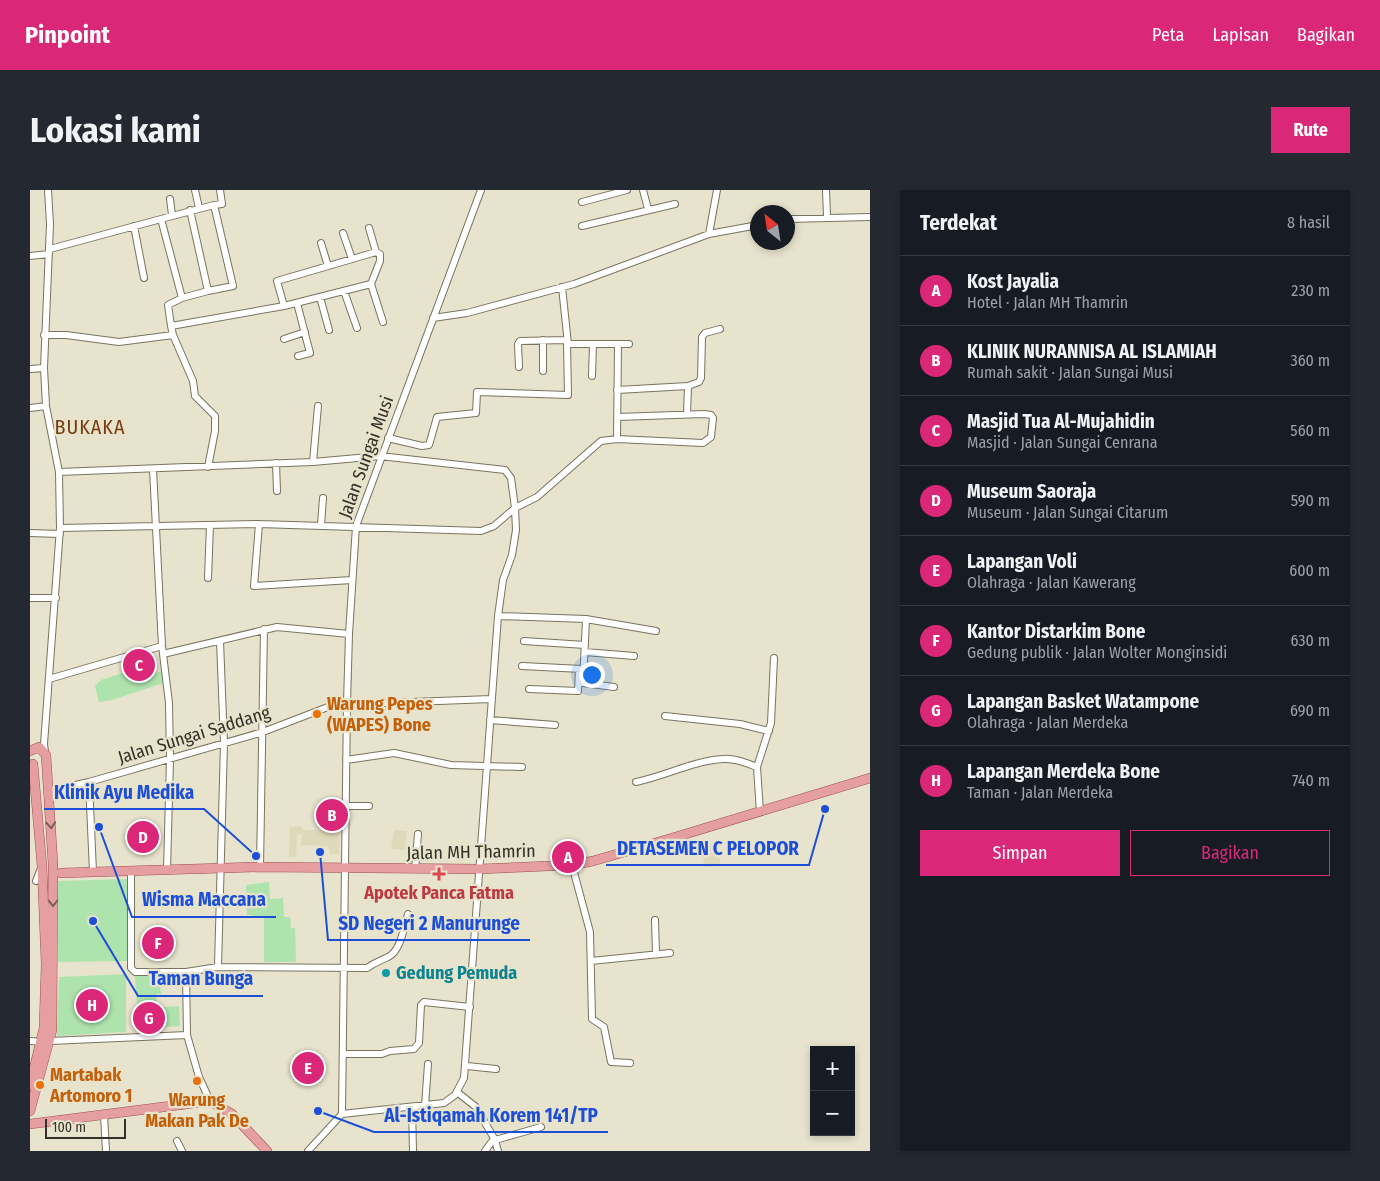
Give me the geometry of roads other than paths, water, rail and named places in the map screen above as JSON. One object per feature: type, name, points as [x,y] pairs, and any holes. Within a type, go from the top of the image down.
[{"type":"main road","points":[[38,750],[38,765],[31,762],[32,788],[42,861],[36,882],[49,959]]},
{"type":"main road","points":[[30,1111],[46,1042],[44,1028],[49,979],[53,880],[48,791],[38,750]]},
{"type":"main road","name":"Jalan MH Thamrin","points":[[61,873],[260,867],[479,869],[572,865],[593,861],[870,778]]},
{"type":"main road","points":[[36,882],[53,880],[61,873],[53,864],[42,861]]},
{"type":"main road","points":[[30,1085],[46,1042]]},
{"type":"main road","points":[[30,1119],[34,1124],[210,1101],[218,1103],[232,1114],[267,1151]]},
{"type":"street","points":[[38,750],[49,679],[60,531],[59,472],[46,406],[44,368],[49,252],[48,190]]},
{"type":"street","points":[[194,190],[199,208]]},
{"type":"street","points":[[30,256],[190,210],[222,204],[220,190]]},
{"type":"street","name":"Jalan Sungai Musi","points":[[342,1114],[348,634],[356,526],[380,456],[481,190]]},
{"type":"street","points":[[582,202],[626,190]]},
{"type":"street","points":[[643,190],[648,210]]},
{"type":"street","points":[[711,234],[717,190]]},
{"type":"street","points":[[826,190],[827,216]]},
{"type":"street","points":[[170,199],[172,215]]},
{"type":"street","points":[[582,226],[675,204]]},
{"type":"street","points":[[208,467],[215,431],[215,416],[195,396],[193,381],[173,335],[168,305],[182,298],[233,286],[214,205]]},
{"type":"street","points":[[190,210],[208,291]]},
{"type":"street","points":[[795,218],[827,216],[870,217]]},
{"type":"street","points":[[161,219],[182,298]]},
{"type":"street","points":[[134,226],[144,278]]},
{"type":"street","points":[[433,318],[467,313],[562,287],[711,234],[750,227]]},
{"type":"street","points":[[369,228],[376,252],[380,254],[380,261],[371,284],[383,322]]},
{"type":"street","points":[[343,233],[352,259]]},
{"type":"street","points":[[321,243],[328,266]]},
{"type":"street","points":[[284,306],[277,281],[376,252]]},
{"type":"street","points":[[171,326],[284,306],[371,284]]},
{"type":"street","points":[[388,438],[422,446],[429,445],[437,417],[476,413],[477,392],[568,395],[567,341],[562,287]]},
{"type":"street","points":[[344,291],[357,328]]},
{"type":"street","points":[[320,297],[329,330]]},
{"type":"street","points":[[297,303],[310,353],[298,356]]},
{"type":"street","points":[[617,390],[688,386],[699,382],[701,378],[702,337],[706,333],[720,329]]},
{"type":"street","points":[[284,339],[305,332]]},
{"type":"street","points":[[44,335],[66,335],[119,342],[173,335]]},
{"type":"street","points":[[543,340],[543,371]]},
{"type":"street","points":[[519,367],[519,342],[543,340],[567,341],[570,345],[629,344]]},
{"type":"street","points":[[592,376],[593,344]]},
{"type":"street","points":[[617,439],[618,344]]},
{"type":"street","points":[[30,369],[44,368]]},
{"type":"street","points":[[687,414],[688,386]]},
{"type":"street","points":[[30,408],[46,406]]},
{"type":"street","points":[[313,462],[318,406]]},
{"type":"street","points":[[30,533],[259,524],[487,530],[515,508],[537,497],[601,441],[617,439],[703,443],[712,434],[712,416],[708,414],[617,417]]},
{"type":"street","points":[[59,472],[313,462],[380,456],[505,470],[511,478],[516,530],[512,555],[503,580],[498,616],[479,869],[467,1066],[464,1078],[457,1092],[444,1103],[342,1114],[308,1151]]},
{"type":"street","points":[[276,463],[277,492]]},
{"type":"street","points":[[153,468],[162,646],[169,703],[170,759],[167,870]]},
{"type":"street","points":[[321,525],[323,498]]},
{"type":"street","points":[[259,524],[254,586],[352,580]]},
{"type":"street","points":[[208,578],[210,525]]},
{"type":"street","points":[[30,598],[56,598]]},
{"type":"street","points":[[498,616],[586,618],[656,631]]},
{"type":"street","points":[[529,689],[578,691],[585,649],[586,618]]},
{"type":"street","points":[[163,654],[220,641],[264,628],[296,628],[329,634],[348,634]]},
{"type":"street","points":[[260,867],[264,628]]},
{"type":"street","points":[[218,967],[224,743],[220,641]]},
{"type":"street","points":[[524,641],[634,656]]},
{"type":"street","points":[[49,679],[162,646]]},
{"type":"street","points":[[760,812],[757,767],[769,731],[773,705],[774,658]]},
{"type":"street","points":[[522,666],[581,669]]},
{"type":"street","points":[[581,669],[584,684],[614,687]]},
{"type":"street","name":"Jalan Sungai Saddang","points":[[48,791],[89,782],[263,732],[332,705],[491,699]]},
{"type":"street","points":[[665,716],[740,724],[769,731]]},
{"type":"street","points":[[490,720],[555,725]]},
{"type":"street","points":[[346,760],[394,753],[451,765],[522,767]]},
{"type":"street","points":[[636,782],[658,778],[702,762],[724,759],[737,760],[757,767]]},
{"type":"street","points":[[89,782],[93,872]]},
{"type":"street","points":[[345,806],[369,806]]},
{"type":"street","points":[[415,869],[418,834]]},
{"type":"street","points":[[572,865],[589,927],[592,1019],[604,1027],[611,1062],[630,1063]]},
{"type":"street","points":[[132,871],[132,970],[186,972],[218,967],[367,968],[378,960],[388,958],[394,953],[408,914]]},
{"type":"street","points":[[654,920],[656,954]]},
{"type":"street","points":[[591,961],[670,953]]},
{"type":"street","points":[[186,972],[187,1035],[199,1077],[210,1101]]},
{"type":"street","points":[[343,1054],[382,1054],[390,1051],[414,1049],[419,1044],[421,1005],[424,1002],[470,1007]]},
{"type":"street","points":[[30,1041],[46,1042],[187,1035]]},
{"type":"street","points":[[425,1106],[428,1064]]},
{"type":"street","points":[[467,1066],[496,1069]]},
{"type":"street","points":[[457,1092],[476,1107],[498,1151]]},
{"type":"street","points":[[412,1107],[413,1151]]},
{"type":"street","points":[[104,1116],[106,1151]]},
{"type":"street","points":[[485,1151],[494,1140],[541,1127]]},
{"type":"street","points":[[177,1141],[182,1151]]},
{"type":"place","name":"Masjid Tua Al-Mujahidin","points":[[139,665]]},
{"type":"place","name":"Warung Pepes (WAPES) Bone","points":[[317,714]]},
{"type":"place","name":"DETASEMEN C PELOPOR","points":[[825,809]]},
{"type":"place","name":"KLINIK NURANNISA AL ISLAMIAH","points":[[332,815]]},
{"type":"place","name":"Wisma Maccana","points":[[99,827]]},
{"type":"place","name":"Museum Saoraja","points":[[143,837]]},
{"type":"place","name":"SD Negeri 2 Manurunge","points":[[320,852]]},
{"type":"place","name":"Klinik Ayu Medika","points":[[256,856]]},
{"type":"place","name":"Kost Jayalia","points":[[568,857]]},
{"type":"place","name":"Apotek Panca Fatma","points":[[439,874]]},
{"type":"place","name":"Taman Bunga","points":[[93,921]]},
{"type":"place","name":"Kantor Distarkim Bone","points":[[158,943]]},
{"type":"place","name":"Gedung Pemuda","points":[[386,973]]},
{"type":"place","name":"Lapangan Merdeka Bone","points":[[92,1005]]},
{"type":"place","name":"Lapangan Basket Watampone","points":[[149,1018]]},
{"type":"place","name":"Lapangan Voli","points":[[308,1068]]},
{"type":"place","name":"Warung Makan Pak De","points":[[197,1081]]},
{"type":"place","name":"Martabak Artomoro 1","points":[[40,1085]]},
{"type":"place","name":"Al-Istiqamah Korem 141/TP","points":[[318,1111]]},
{"type":"district","name":"BUKAKA","points":[[90,427]]}]
